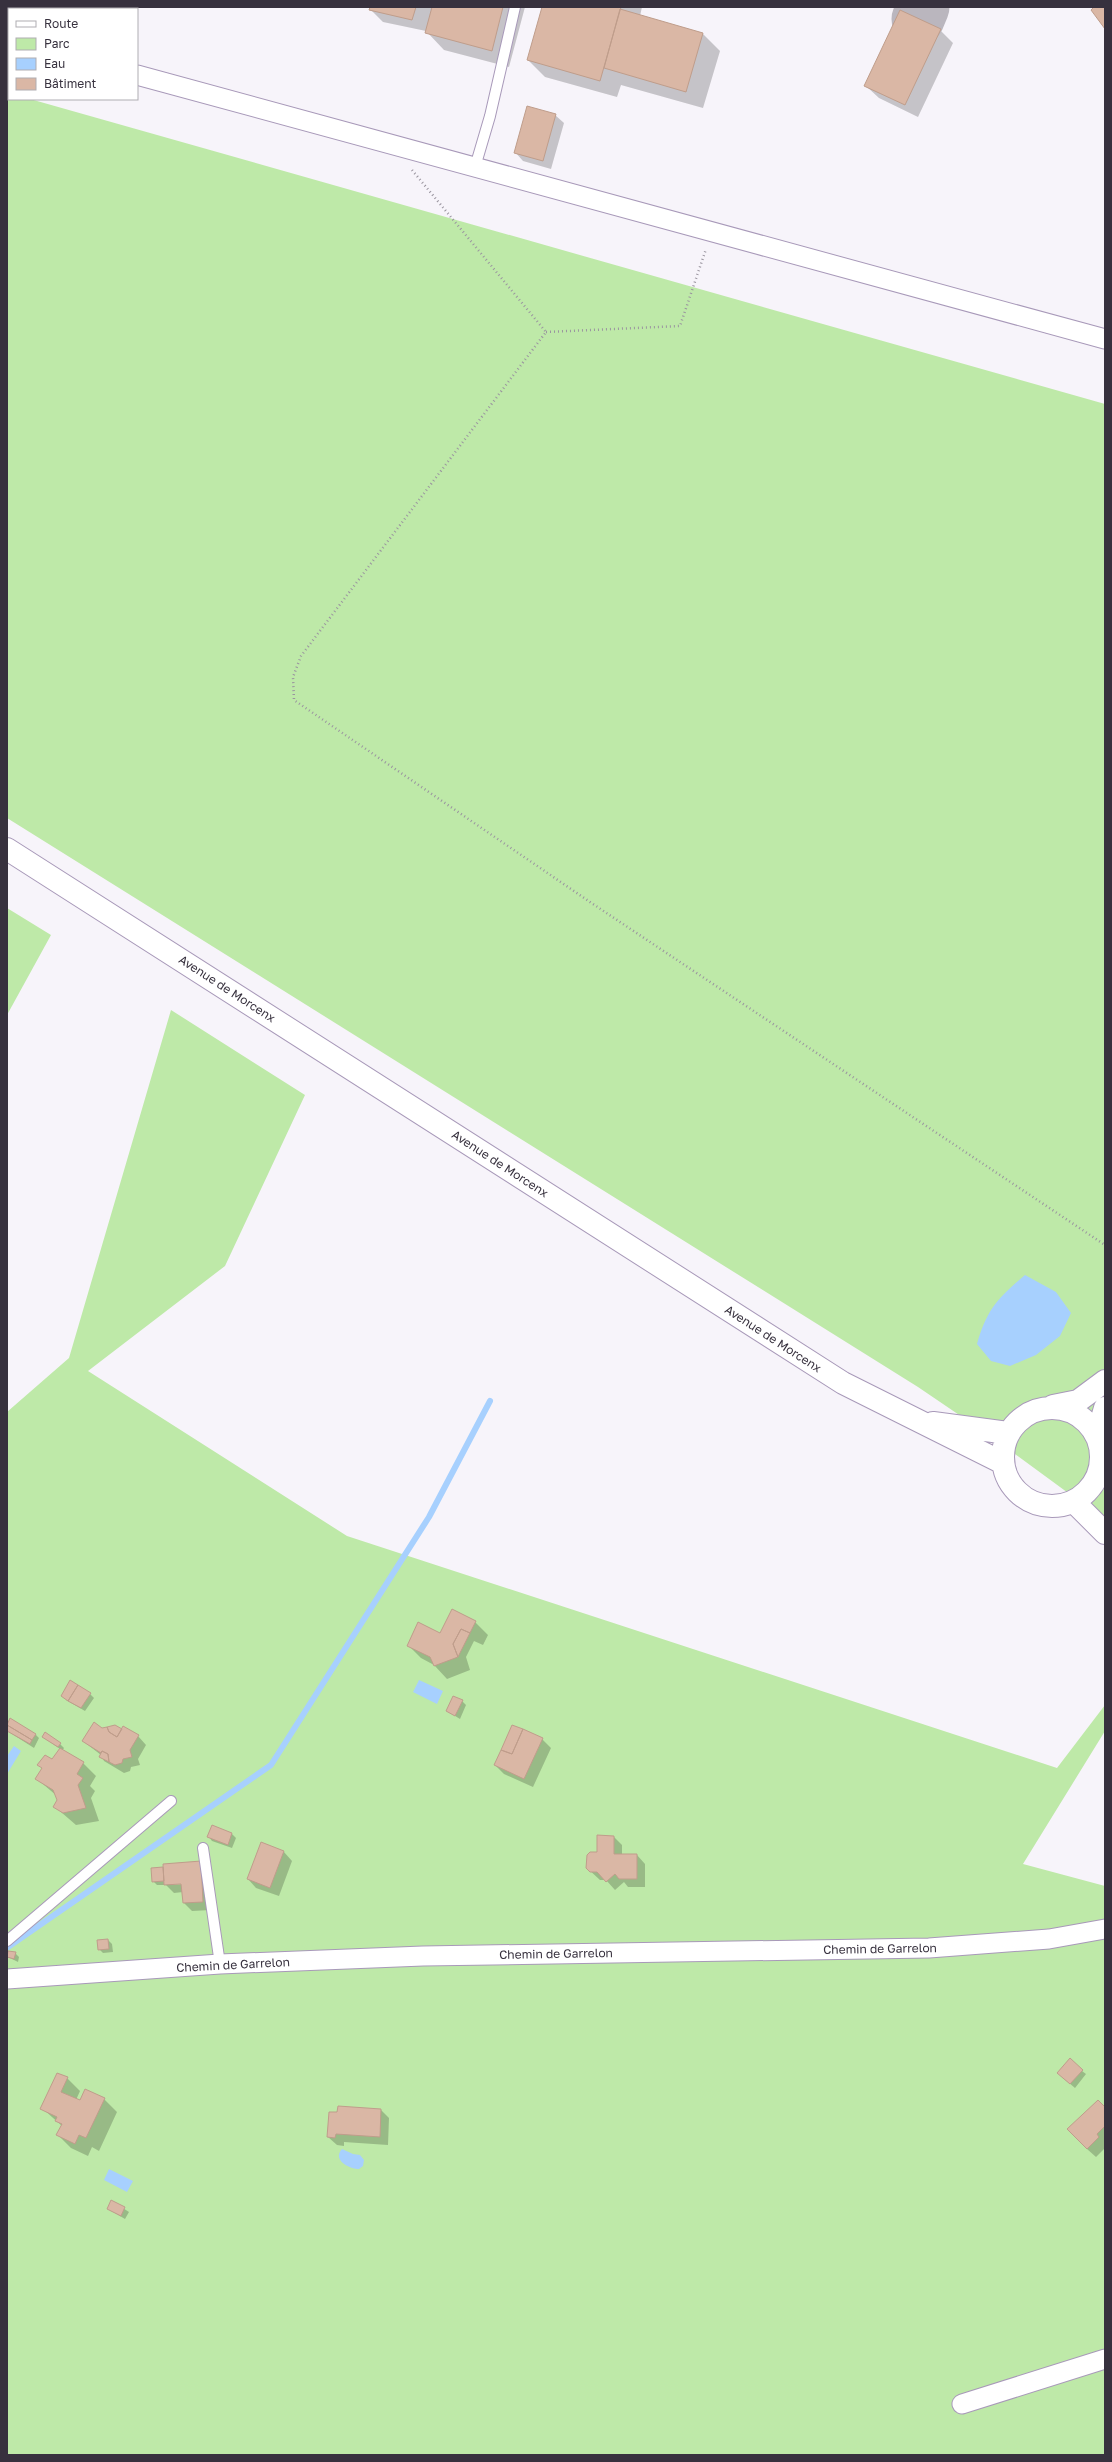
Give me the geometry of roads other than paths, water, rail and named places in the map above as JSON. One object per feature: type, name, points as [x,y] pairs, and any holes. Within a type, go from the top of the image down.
[{"type":"main road","name":"Avenue de Morcenx","points":[[7,849],[843,1383],[912,1420],[1003,1463]]},
{"type":"main road","points":[[1044,1408],[1060,1408],[1076,1413],[1088,1423],[1097,1436],[1101,1449],[1102,1484],[1074,1502],[1058,1506],[1043,1506],[1028,1500],[1016,1491],[1007,1478],[1003,1463],[1003,1447],[1008,1433],[1018,1421],[1030,1412],[1044,1408],[1078,1401],[1105,1381]]},
{"type":"main road","points":[[1097,1436],[1105,1408]]},
{"type":"main road","points":[[912,1420],[1008,1433]]},
{"type":"main road","points":[[1074,1502],[1105,1533]]},
{"type":"street","points":[[138,75],[1105,339]]},
{"type":"street","name":"Chemin de Garrelon","points":[[7,1979],[220,1964],[423,1956],[929,1948],[1049,1939],[1105,1929]]},
{"type":"street","points":[[962,2404],[1105,2359]]},
{"type":"lane","points":[[475,167],[490,116],[515,7]]},
{"type":"lane","points":[[7,1941],[171,1801]]},
{"type":"lane","points":[[203,1848],[220,1964]]},
{"type":"water","points":[[1025,1275],[1056,1292],[1071,1313],[1060,1336],[1036,1355],[1010,1366],[991,1361],[977,1344],[981,1332],[989,1313],[995,1305]]},
{"type":"water","points":[[419,1680],[443,1691],[437,1704],[413,1692]]},
{"type":"water","points":[[14,1746],[21,1751],[7,1774],[7,1756]]},
{"type":"water","points":[[342,2149],[353,2154],[360,2155],[364,2160],[363,2166],[359,2169],[355,2169],[343,2163],[339,2157],[339,2153]]},
{"type":"water","points":[[109,2169],[133,2181],[127,2192],[104,2180]]},
{"type":"waterway","points":[[8,1947],[271,1765],[429,1517],[490,1401]]}]
